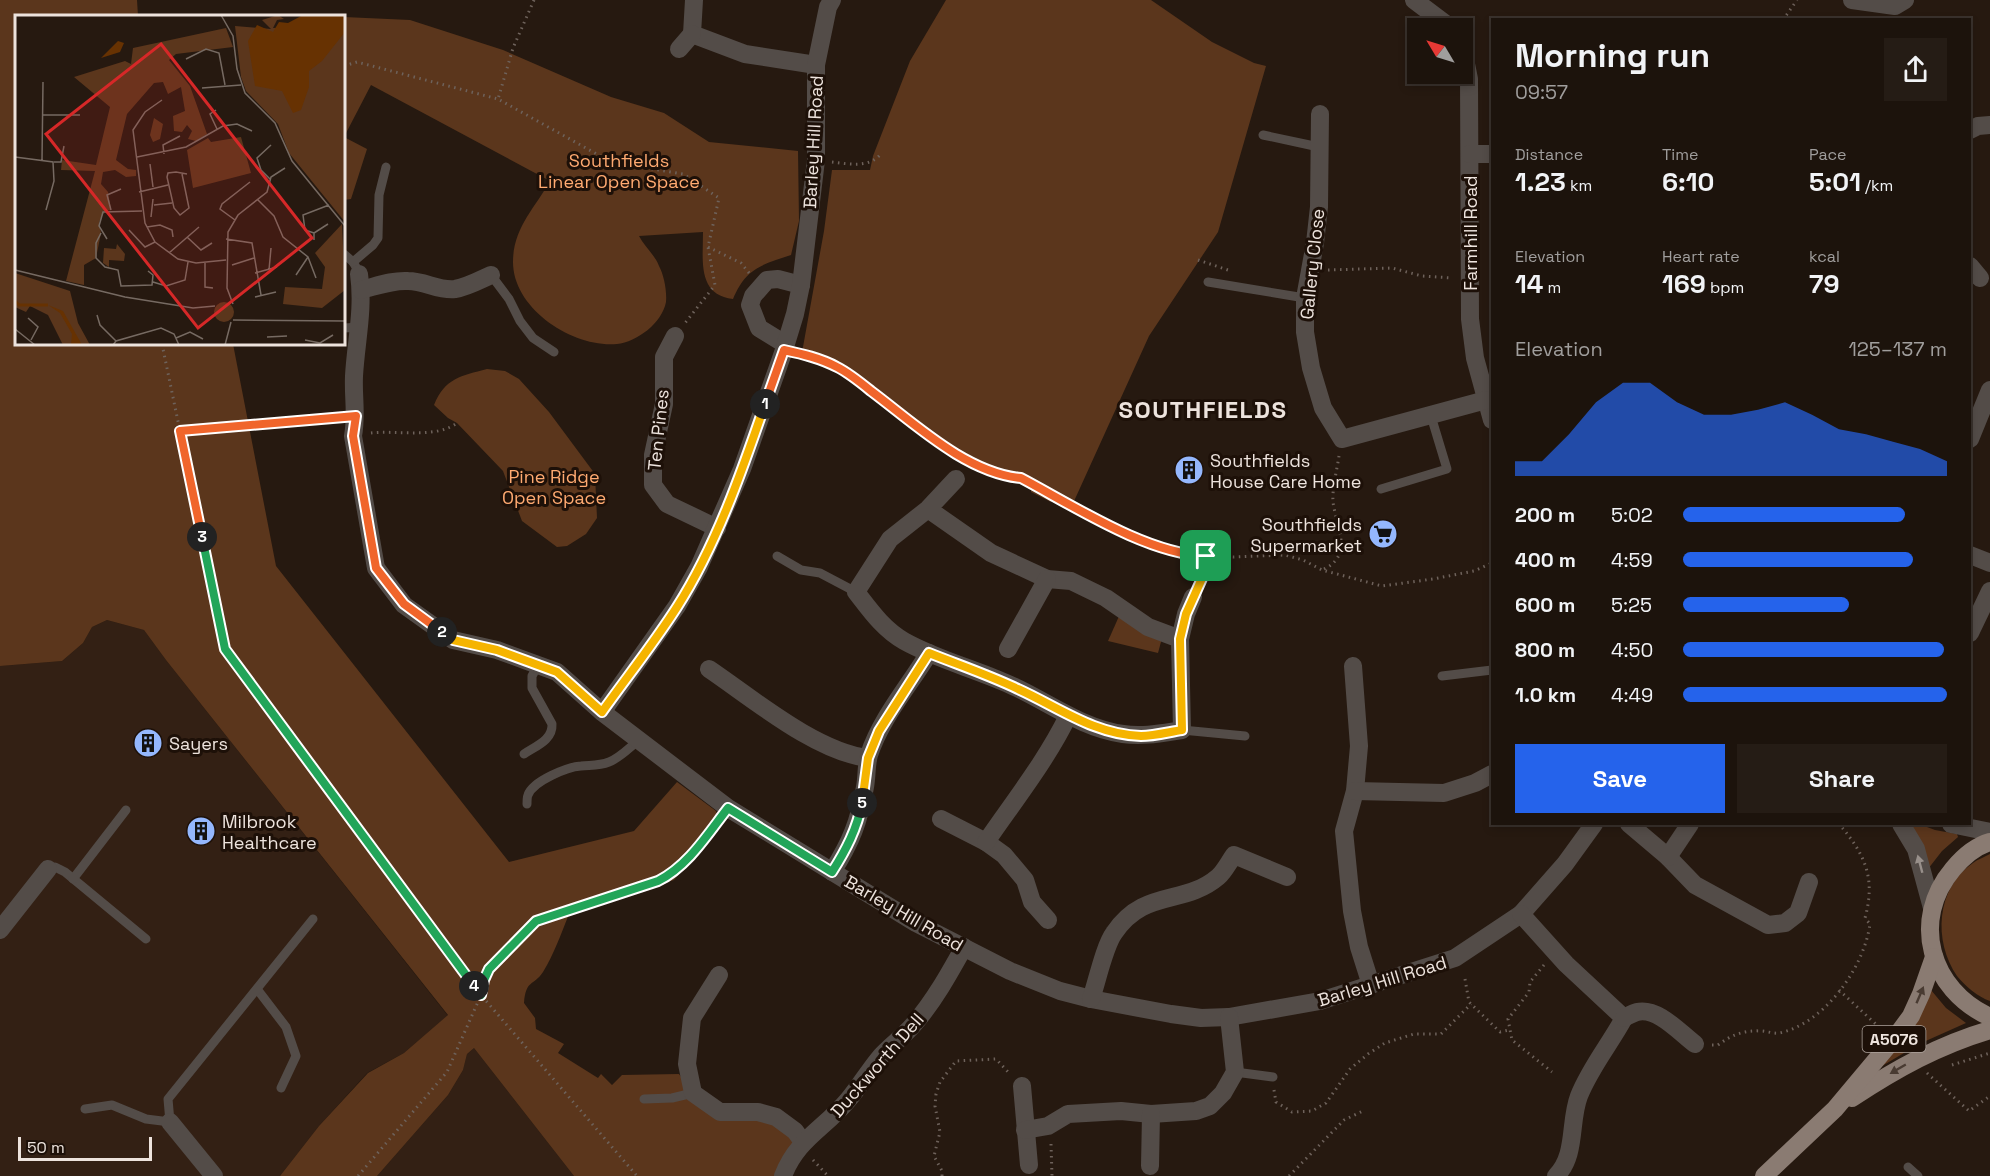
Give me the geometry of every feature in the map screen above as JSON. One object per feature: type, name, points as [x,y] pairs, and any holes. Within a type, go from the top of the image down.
[{"type":"main road","points":[[1990,842],[1962,858],[1943,881],[1932,908],[1930,933],[1934,957],[1946,982],[1965,1003],[1990,1017]]},
{"type":"main road","name":"A5076","points":[[1764,1176],[1835,1109],[1897,1035],[1911,1016],[1934,957]]},
{"type":"main road","name":"A5076","points":[[1835,1109],[1917,1058],[1944,1045],[1990,1030]]},
{"type":"street","points":[[679,49],[692,34],[694,0]]},
{"type":"street","name":"Barley Hill Road","points":[[832,0],[828,7],[816,65],[816,160],[801,285],[795,314],[742,469],[699,567],[677,606],[602,712],[728,808],[916,923],[1010,970],[1060,991],[1091,999],[1201,1018],[1229,1017],[1320,1001],[1455,958],[1521,914],[1564,864],[1593,825]]},
{"type":"street","points":[[1414,0],[1438,18]]},
{"type":"street","points":[[1852,0],[1895,6],[1905,0]]},
{"type":"street","points":[[692,34],[745,54],[816,65]]},
{"type":"street","name":"Farmhill Road","points":[[1470,84],[1470,319],[1474,358],[1491,417]]},
{"type":"street","name":"Gallery Close","points":[[1320,114],[1319,207],[1307,289],[1305,332],[1311,368],[1323,408],[1342,439]]},
{"type":"street","points":[[1971,130],[1990,125]]},
{"type":"street","points":[[1470,154],[1491,154]]},
{"type":"street","points":[[491,275],[456,289],[442,289],[425,283],[409,281],[392,282],[358,275],[352,328],[355,364],[353,398],[356,416],[353,436],[376,568],[404,604],[453,640],[497,650],[557,672],[602,712]]},
{"type":"street","points":[[784,347],[759,328],[750,305],[753,296],[767,280],[778,279],[801,285]]},
{"type":"street","name":"Ten Pines","points":[[675,336],[664,357],[664,404],[654,456],[653,485],[668,504],[717,528]]},
{"type":"street","points":[[1971,435],[1990,390]]},
{"type":"street","points":[[1342,439],[1486,400]]},
{"type":"street","points":[[956,479],[928,509],[890,539],[856,592],[878,621],[902,640],[1004,682],[1038,698],[1068,716],[1104,730],[1142,736],[1182,730],[1180,639],[1193,597]]},
{"type":"street","points":[[928,509],[990,553],[1047,579],[1071,580],[1106,598],[1148,627],[1180,639]]},
{"type":"street","points":[[1971,555],[1990,563]]},
{"type":"street","points":[[1008,649],[1047,579]]},
{"type":"street","points":[[1971,631],[1990,591]]},
{"type":"street","points":[[832,872],[849,846],[859,820],[868,758],[879,731],[929,653]]},
{"type":"street","points":[[1353,666],[1359,746],[1354,791],[1344,831],[1346,868],[1354,920],[1371,985]]},
{"type":"street","points":[[709,669],[810,736],[832,748],[868,758]]},
{"type":"street","points":[[986,842],[1032,775],[1068,716]]},
{"type":"street","points":[[1354,791],[1444,793],[1475,783],[1491,775]]},
{"type":"street","points":[[941,819],[986,842],[1004,855],[1025,880],[1032,902],[1048,920]]},
{"type":"street","points":[[1630,825],[1668,856],[1695,885],[1768,925],[1785,923],[1798,913],[1809,882]]},
{"type":"street","points":[[1668,856],[1689,825]]},
{"type":"street","points":[[1902,825],[1916,849],[1932,908]]},
{"type":"street","points":[[1956,825],[1990,832]]},
{"type":"street","points":[[1091,999],[1112,935],[1126,918],[1146,903],[1202,888],[1219,876],[1234,855],[1287,877]]},
{"type":"street","points":[[0,930],[48,869]]},
{"type":"street","points":[[1521,914],[1554,951],[1624,1018]]},
{"type":"street","name":"Duckworth Dell","points":[[783,1176],[788,1163],[802,1142],[827,1123],[882,1055],[914,1024],[946,979],[964,947]]},
{"type":"street","points":[[719,975],[692,1018],[687,1065],[693,1092],[720,1112],[758,1112],[776,1117],[795,1131],[802,1142]]},
{"type":"street","points":[[1556,1176],[1568,1158],[1579,1096],[1624,1018],[1638,1012],[1648,1012],[1660,1017],[1695,1044]]},
{"type":"street","points":[[1025,1130],[1050,1124],[1068,1114],[1121,1111],[1151,1114],[1196,1111],[1210,1106],[1223,1093],[1235,1072],[1229,1017]]},
{"type":"street","points":[[1022,1086],[1029,1165]]},
{"type":"street","points":[[1150,1166],[1151,1114]]},
{"type":"street","points":[[170,1122],[214,1176]]},
{"type":"lane","points":[[1263,135],[1319,147]]},
{"type":"lane","points":[[345,256],[358,275],[378,238],[379,195],[386,167]]},
{"type":"lane","points":[[491,275],[533,338],[554,352]]},
{"type":"lane","points":[[1208,282],[1307,289]]},
{"type":"lane","points":[[1381,489],[1447,469],[1431,416]]},
{"type":"lane","points":[[777,556],[801,570],[820,573],[856,592]]},
{"type":"lane","points":[[524,754],[547,740],[553,731],[552,724],[532,688],[532,676],[538,665]]},
{"type":"lane","points":[[1442,676],[1491,670]]},
{"type":"lane","points":[[1182,730],[1245,736]]},
{"type":"lane","points":[[527,804],[527,795],[546,779],[565,769],[597,766],[611,761],[640,739]]},
{"type":"lane","points":[[73,879],[126,810]]},
{"type":"lane","points":[[48,869],[55,867],[60,869],[146,939]]},
{"type":"lane","points":[[85,1109],[112,1105],[146,1119],[170,1122],[168,1099],[313,919]]},
{"type":"lane","points":[[256,989],[286,1027],[296,1056],[281,1088]]},
{"type":"lane","points":[[1235,1072],[1273,1077]]},
{"type":"lane","points":[[644,1099],[672,1098],[693,1092]]},
{"type":"lane","points":[[1908,1167],[1918,1176]]},
{"type":"path","points":[[498,99],[513,48],[534,0]]},
{"type":"path","points":[[1785,18],[1797,0]]},
{"type":"path","points":[[345,66],[357,62],[498,99],[611,162],[683,174],[719,198],[708,247],[715,285],[675,336]]},
{"type":"path","points":[[816,160],[859,165],[874,162],[880,155]]},
{"type":"path","points":[[708,247],[741,263],[760,288]]},
{"type":"path","points":[[1198,260],[1230,271]]},
{"type":"path","points":[[1307,289],[1325,270],[1392,268],[1422,276],[1469,279]]},
{"type":"path","points":[[162,345],[225,649],[481,995],[637,1176]]},
{"type":"path","points":[[784,347],[838,367],[956,454],[1005,477],[1021,478],[1147,543],[1187,555],[1285,555],[1322,570],[1383,586],[1474,571],[1491,563]]},
{"type":"path","points":[[180,431],[356,416]]},
{"type":"path","points":[[353,436],[383,432],[415,433],[450,428],[457,423]]},
{"type":"path","points":[[1322,570],[1332,566],[1338,557],[1342,543],[1333,501],[1342,439]]},
{"type":"path","points":[[1193,597],[1204,574],[1206,556]]},
{"type":"path","points":[[358,1176],[447,1072],[481,995],[489,969],[536,921],[658,881],[674,873],[684,864],[728,808]]},
{"type":"path","points":[[1695,1044],[1718,1045],[1728,1037],[1741,1032],[1761,1031],[1777,1034],[1802,1026],[1818,1013],[1854,972],[1868,942],[1870,924],[1865,918],[1869,904],[1870,884],[1865,860],[1840,825]]},
{"type":"path","points":[[1552,1071],[1512,1040],[1508,1019],[1529,993],[1530,982],[1554,951]]},
{"type":"path","points":[[1464,979],[1469,1002],[1500,1032],[1509,1030]]},
{"type":"path","points":[[1839,990],[1849,999]]},
{"type":"path","points":[[1273,1077],[1276,1101],[1292,1112],[1312,1111],[1326,1103],[1350,1069],[1385,1042],[1403,1036],[1441,1034],[1471,1004]]},
{"type":"path","points":[[1944,1067],[1990,1053]]},
{"type":"path","points":[[942,1176],[942,1171],[934,1156],[940,1132],[935,1106],[936,1094],[940,1082],[957,1061],[996,1059],[1022,1086]]},
{"type":"path","points":[[1923,1075],[1933,1070]]},
{"type":"path","points":[[1962,1106],[1970,1111],[1990,1096]]},
{"type":"path","points":[[1289,1176],[1344,1120],[1365,1110]]},
{"type":"path","points":[[1050,1124],[1052,1176]]},
{"type":"shaded area","points":[[107,620],[144,630],[448,1016],[404,1053],[367,1073],[319,1126],[280,1176],[0,1176],[0,666],[62,661],[83,643],[92,627]]},
{"type":"shaded area","points":[[474,1048],[574,1176],[377,1176],[448,1095],[463,1070],[467,1054]]},
{"type":"green space","points":[[0,0],[137,0],[138,15],[15,15],[15,345],[233,345],[276,566],[509,862],[634,831],[677,782],[716,811],[720,826],[674,880],[569,914],[547,965],[526,990],[524,1003],[535,1018],[536,1029],[564,1044],[558,1053],[598,1078],[601,1074],[612,1085],[622,1075],[679,1074],[693,1093],[705,1103],[758,1112],[803,1142],[783,1176],[574,1176],[474,1048],[467,1054],[463,1070],[448,1095],[377,1176],[280,1176],[319,1126],[368,1073],[404,1053],[448,1015],[144,630],[107,620],[92,627],[83,643],[62,661],[0,666]]},
{"type":"green space","points":[[946,0],[1151,0],[1212,42],[1254,63],[1266,66],[1218,232],[1149,336],[1070,510],[1054,500],[1051,502],[1031,492],[1031,489],[1020,482],[1006,481],[955,457],[913,423],[835,369],[801,358],[824,231],[832,170],[870,170],[873,156],[910,61]]},
{"type":"green space","name":"Southfields Linear Open Space","points":[[345,17],[410,20],[503,50],[611,97],[664,113],[709,142],[798,151],[799,221],[791,255],[763,265],[749,274],[743,280],[733,299],[713,291],[704,275],[703,232],[639,236],[657,262],[664,278],[666,302],[664,310],[648,330],[633,340],[617,344],[600,344],[582,339],[548,322],[534,310],[523,295],[516,279],[513,262],[517,239],[526,219],[550,181],[371,85],[345,135]]},
{"type":"green space","points":[[345,138],[367,149],[351,199],[345,200]]},
{"type":"green space","name":"Pine Ridge Open Space","points":[[487,369],[505,371],[519,379],[549,412],[595,474],[597,518],[586,534],[567,546],[557,547],[522,521],[503,471],[457,423],[434,405],[443,389],[449,384],[462,376]]},
{"type":"green space","points":[[1120,614],[1162,638],[1158,653],[1108,641]]},
{"type":"green space","points":[[1910,825],[1922,825],[1957,834],[1958,837],[1942,851],[1928,869]]},
{"type":"green space","points":[[1990,854],[1990,1001],[1964,984],[1949,962],[1944,947],[1942,916],[1945,901],[1961,874],[1977,860]]},
{"type":"green space","points":[[1931,990],[1946,1008],[1966,1023],[1919,1044],[1877,1069]]},
{"type":"place","name":"Southfields House Care Home","points":[[1189,470]]},
{"type":"place","name":"Southfields Supermarket","points":[[1383,534]]},
{"type":"place","name":"Sayers","points":[[148,743]]},
{"type":"place","name":"Milbrook Healthcare","points":[[201,831]]},
{"type":"district","name":"SOUTHFIELDS","points":[[1203,409]]},
{"type":"route","points":[[784,350],[820,359],[838,367],[956,454],[1005,477],[1021,478],[1147,543],[1187,555],[1206,556],[1204,574],[1186,614],[1180,639],[1182,730],[1142,736],[1104,730],[1068,716],[1038,698],[1004,682],[929,653],[879,731],[868,758],[859,820],[849,846],[832,872],[728,808],[684,864],[674,873],[658,881],[536,921],[489,969],[481,995],[225,649],[180,431],[356,416],[353,436],[376,568],[404,604],[453,640],[497,650],[557,672],[602,712],[677,606],[699,567],[742,469],[784,350]]}]
